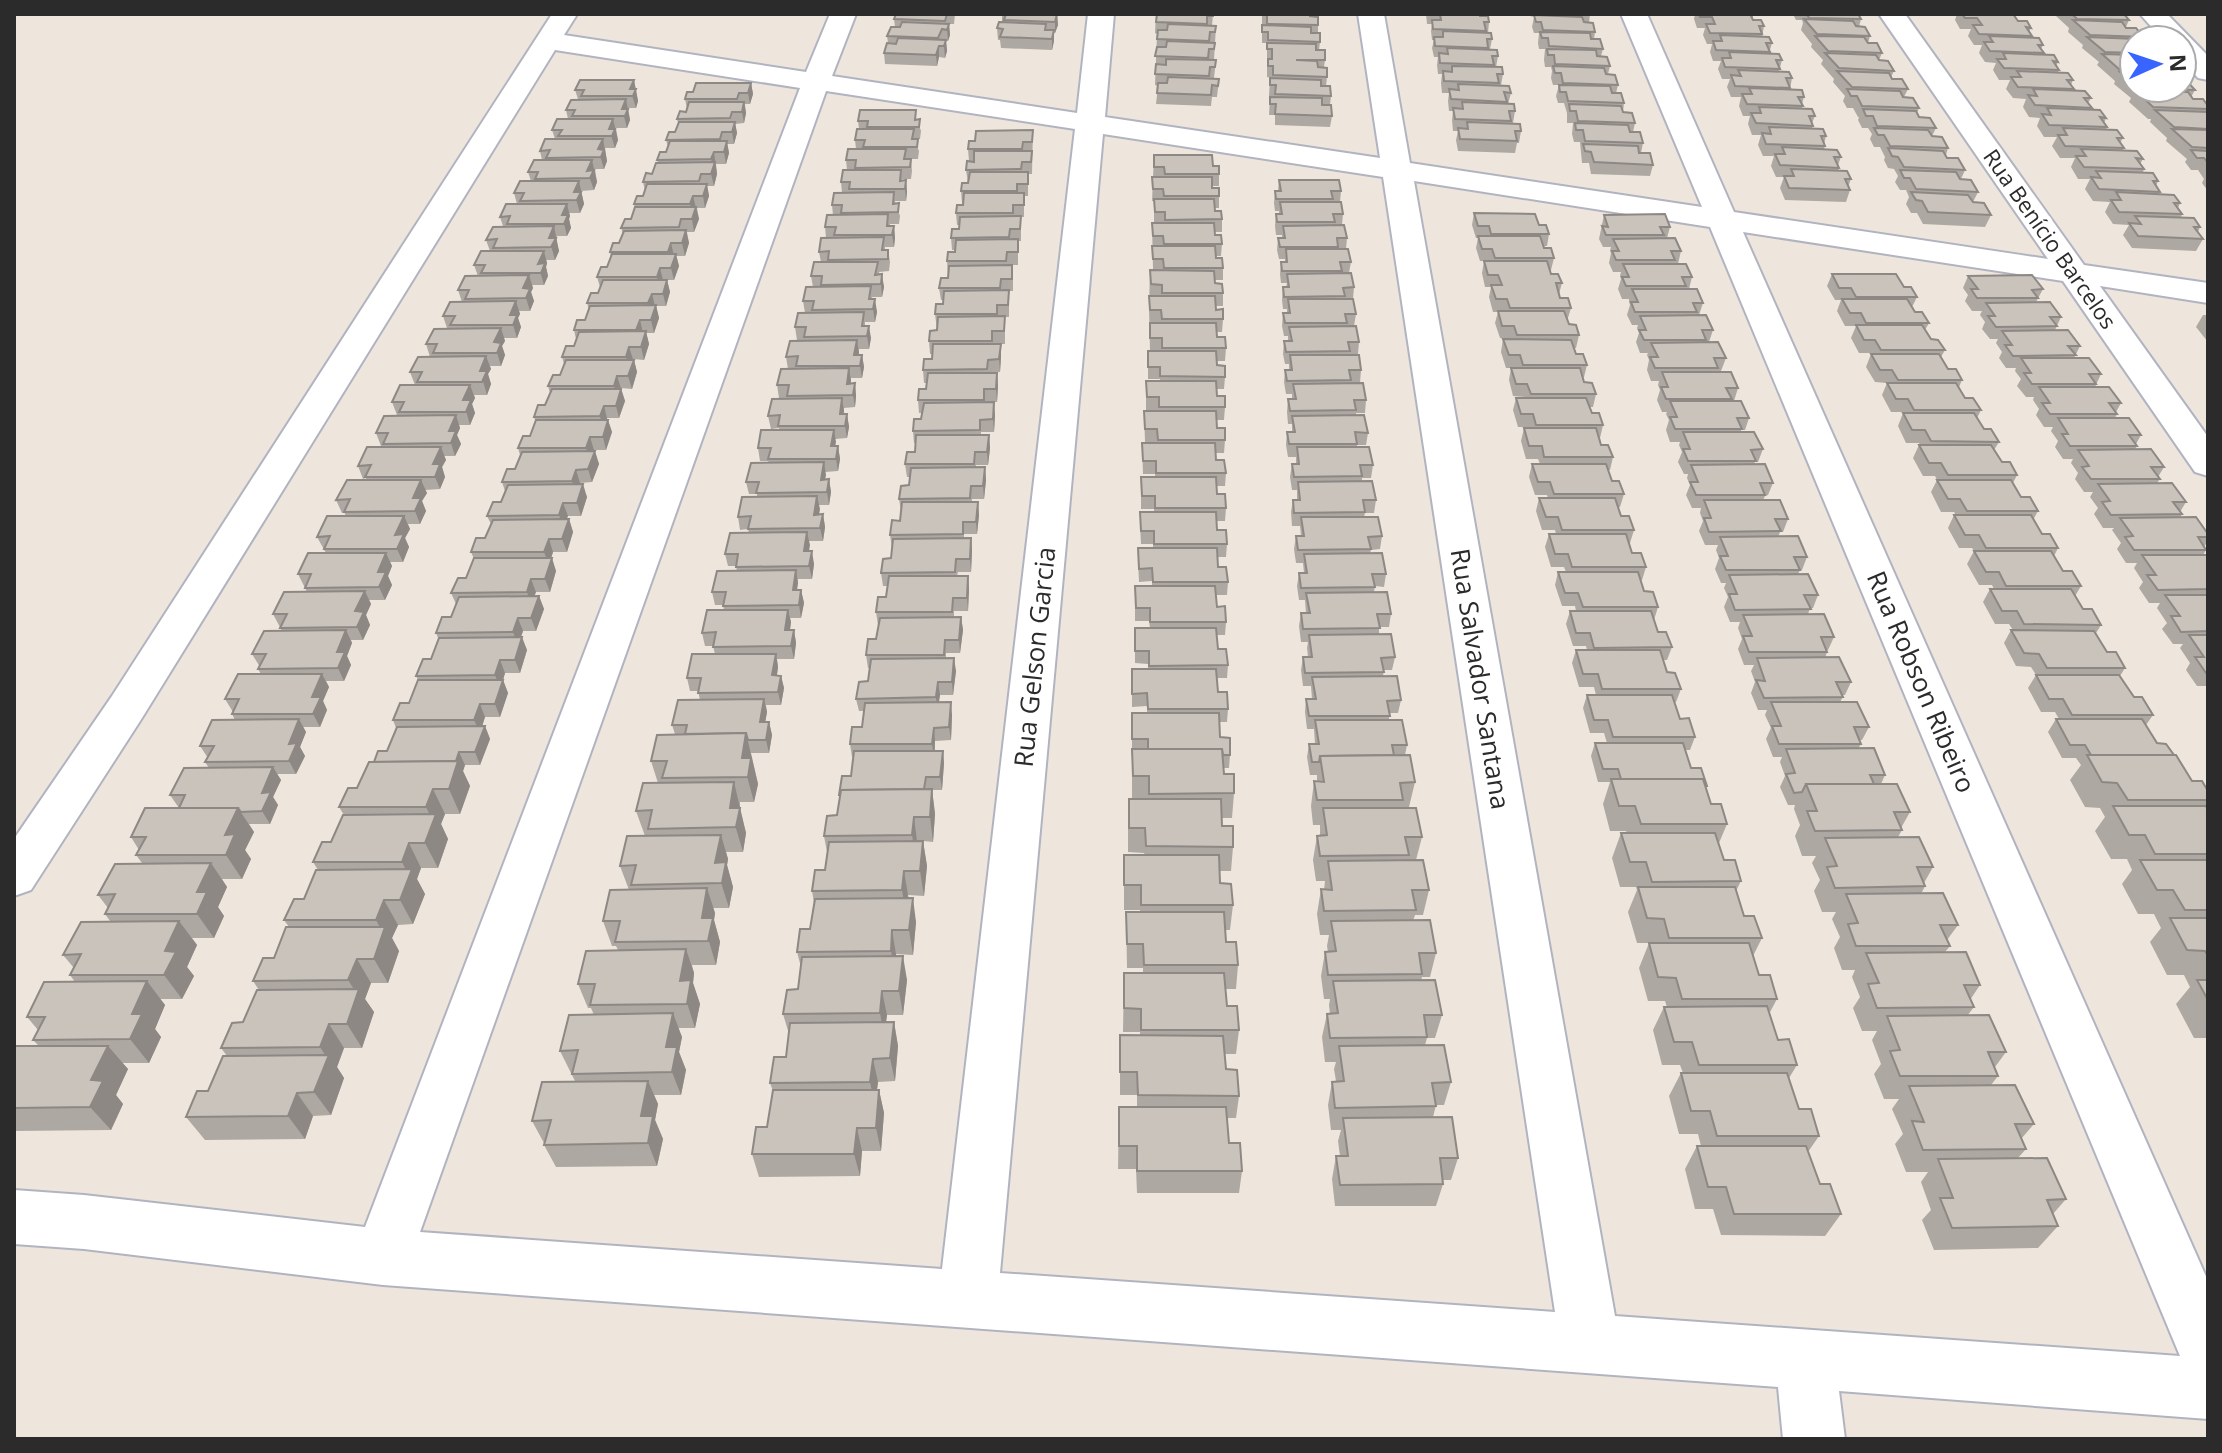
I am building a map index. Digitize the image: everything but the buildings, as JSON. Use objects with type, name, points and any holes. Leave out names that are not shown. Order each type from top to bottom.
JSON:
[{"type":"street","points":[[383,1257],[508,905],[843,14]]},
{"type":"street","name":"Rua Gelson Garcia","points":[[968,1299],[1101,14]]},
{"type":"street","name":"Rua Salvador Santana","points":[[1371,14],[1590,1344]]},
{"type":"street","name":"Rua Robson Ribeiro","points":[[1634,14],[2208,1350]]},
{"type":"street","name":"Rua Benício Barcelos","points":[[1892,14],[2208,464]]},
{"type":"street","points":[[14,877],[127,707],[556,27],[816,82],[2208,293]]},
{"type":"street","points":[[14,1217],[84,1222],[383,1257],[2208,1388]]},
{"type":"street","points":[[1805,1359],[1814,1439]]}]
